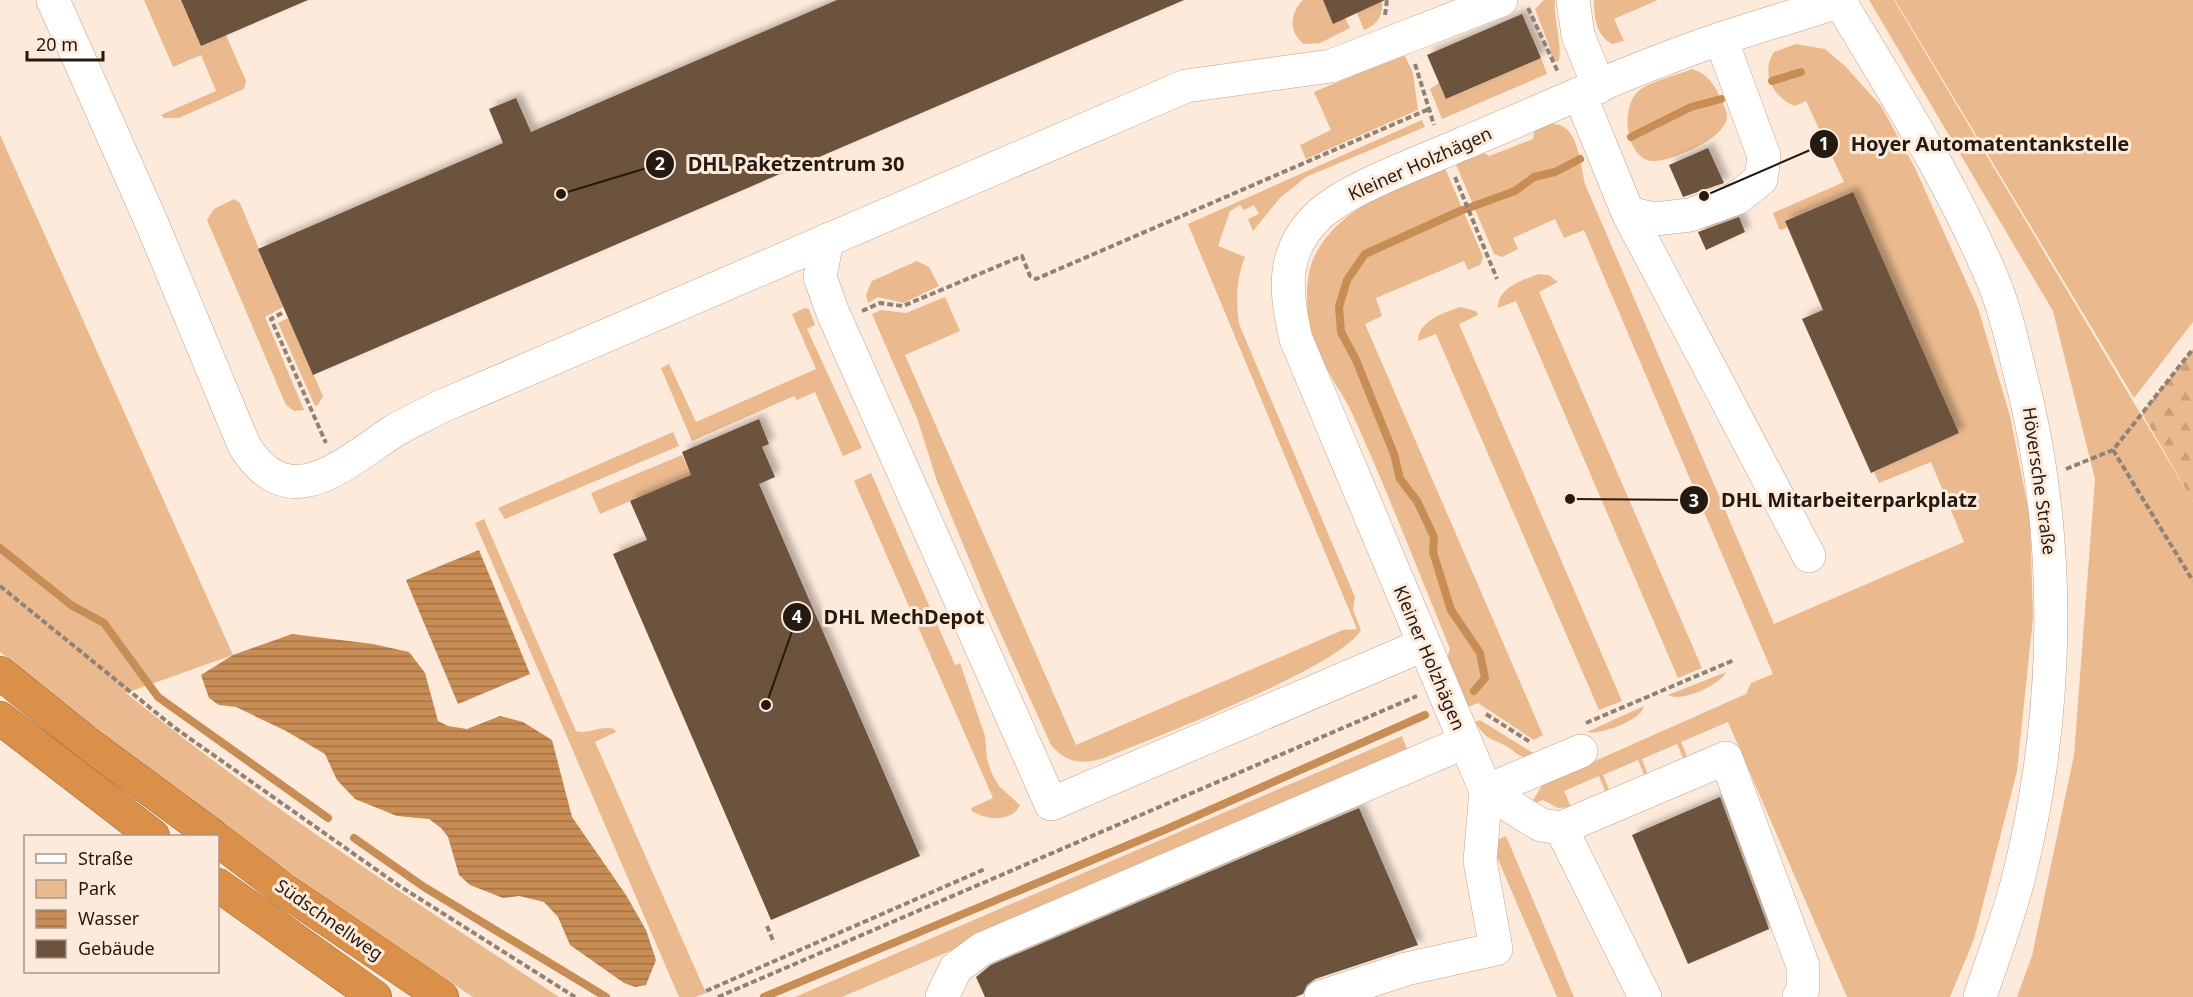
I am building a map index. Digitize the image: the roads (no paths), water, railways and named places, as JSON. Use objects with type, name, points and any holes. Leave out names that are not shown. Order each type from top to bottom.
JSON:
[{"type":"highway","points":[[0,672],[91,746],[210,835]]},
{"type":"highway","points":[[0,718],[150,835]]},
{"type":"highway","name":"Südschnellweg","points":[[219,841],[284,890],[442,997]]},
{"type":"highway","name":"Südschnellweg","points":[[219,886],[375,997]]},
{"type":"street","points":[[53,0],[153,226],[244,445],[256,465],[271,476],[292,482],[312,480],[356,459],[392,432],[440,408],[1186,86],[1331,66],[1428,13],[1495,4],[1502,0]]},
{"type":"street","points":[[1574,0],[1578,35],[1590,91],[1628,213],[1809,556]]},
{"type":"street","name":"Kleiner Holzhägen","points":[[1486,791],[1296,339],[1286,299],[1288,268],[1298,242],[1320,214],[1350,194],[1590,91],[1721,39],[1839,1]]},
{"type":"street","name":"Höversche Straße","points":[[1839,1],[1966,220],[1995,285],[2028,401],[2041,475],[2050,562],[2052,652],[2041,764],[2019,877],[1980,997]]},
{"type":"street","points":[[1628,213],[1655,219],[1690,214],[1737,198],[1761,179],[1764,156],[1721,39]]},
{"type":"street","points":[[827,240],[820,277],[836,321],[1051,804],[1423,645]]},
{"type":"street","points":[[942,997],[956,968],[982,949],[1460,731]]},
{"type":"street","points":[[1486,791],[1582,738]]},
{"type":"street","points":[[1486,791],[1540,825],[1561,828],[1726,758],[1803,966],[1803,989],[1799,997]]},
{"type":"street","points":[[1321,997],[1406,969],[1496,950],[1480,861],[1486,791]]},
{"type":"street","points":[[1561,828],[1645,997]]},
{"type":"water","points":[[479,550],[530,674],[458,704],[406,580]]},
{"type":"water","points":[[292,634],[373,644],[409,652],[425,673],[438,721],[448,726],[467,729],[500,716],[523,722],[552,740],[572,817],[626,895],[646,930],[656,960],[646,985],[635,987],[624,983],[570,945],[558,917],[544,902],[519,896],[503,898],[470,885],[459,875],[448,837],[429,819],[397,816],[355,799],[337,780],[325,754],[286,731],[236,707],[219,705],[209,698],[201,675],[233,655]]},
{"type":"waterway","points":[[1772,81],[1801,72]]},
{"type":"waterway","points":[[1631,137],[1691,107],[1721,99]]},
{"type":"waterway","points":[[1474,691],[1485,678],[1480,653],[1451,610],[1433,552],[1434,537],[1417,501],[1400,479],[1394,454],[1356,360],[1341,332],[1339,307],[1347,280],[1365,254],[1460,211],[1515,191],[1534,177],[1555,172],[1580,159]]},
{"type":"waterway","points":[[0,548],[71,605],[104,623],[158,697],[328,818]]},
{"type":"waterway","points":[[764,997],[1169,828],[1425,715]]},
{"type":"waterway","points":[[354,838],[424,887],[606,997]]},
{"type":"place","name":"DHL Paketzentrum 30","points":[[561,194]]},
{"type":"place","name":"Hoyer Automatentankstelle","points":[[1704,196]]},
{"type":"place","name":"DHL Mitarbeiterparkplatz","points":[[1570,499]]},
{"type":"place","name":"DHL MechDepot","points":[[766,705]]}]
